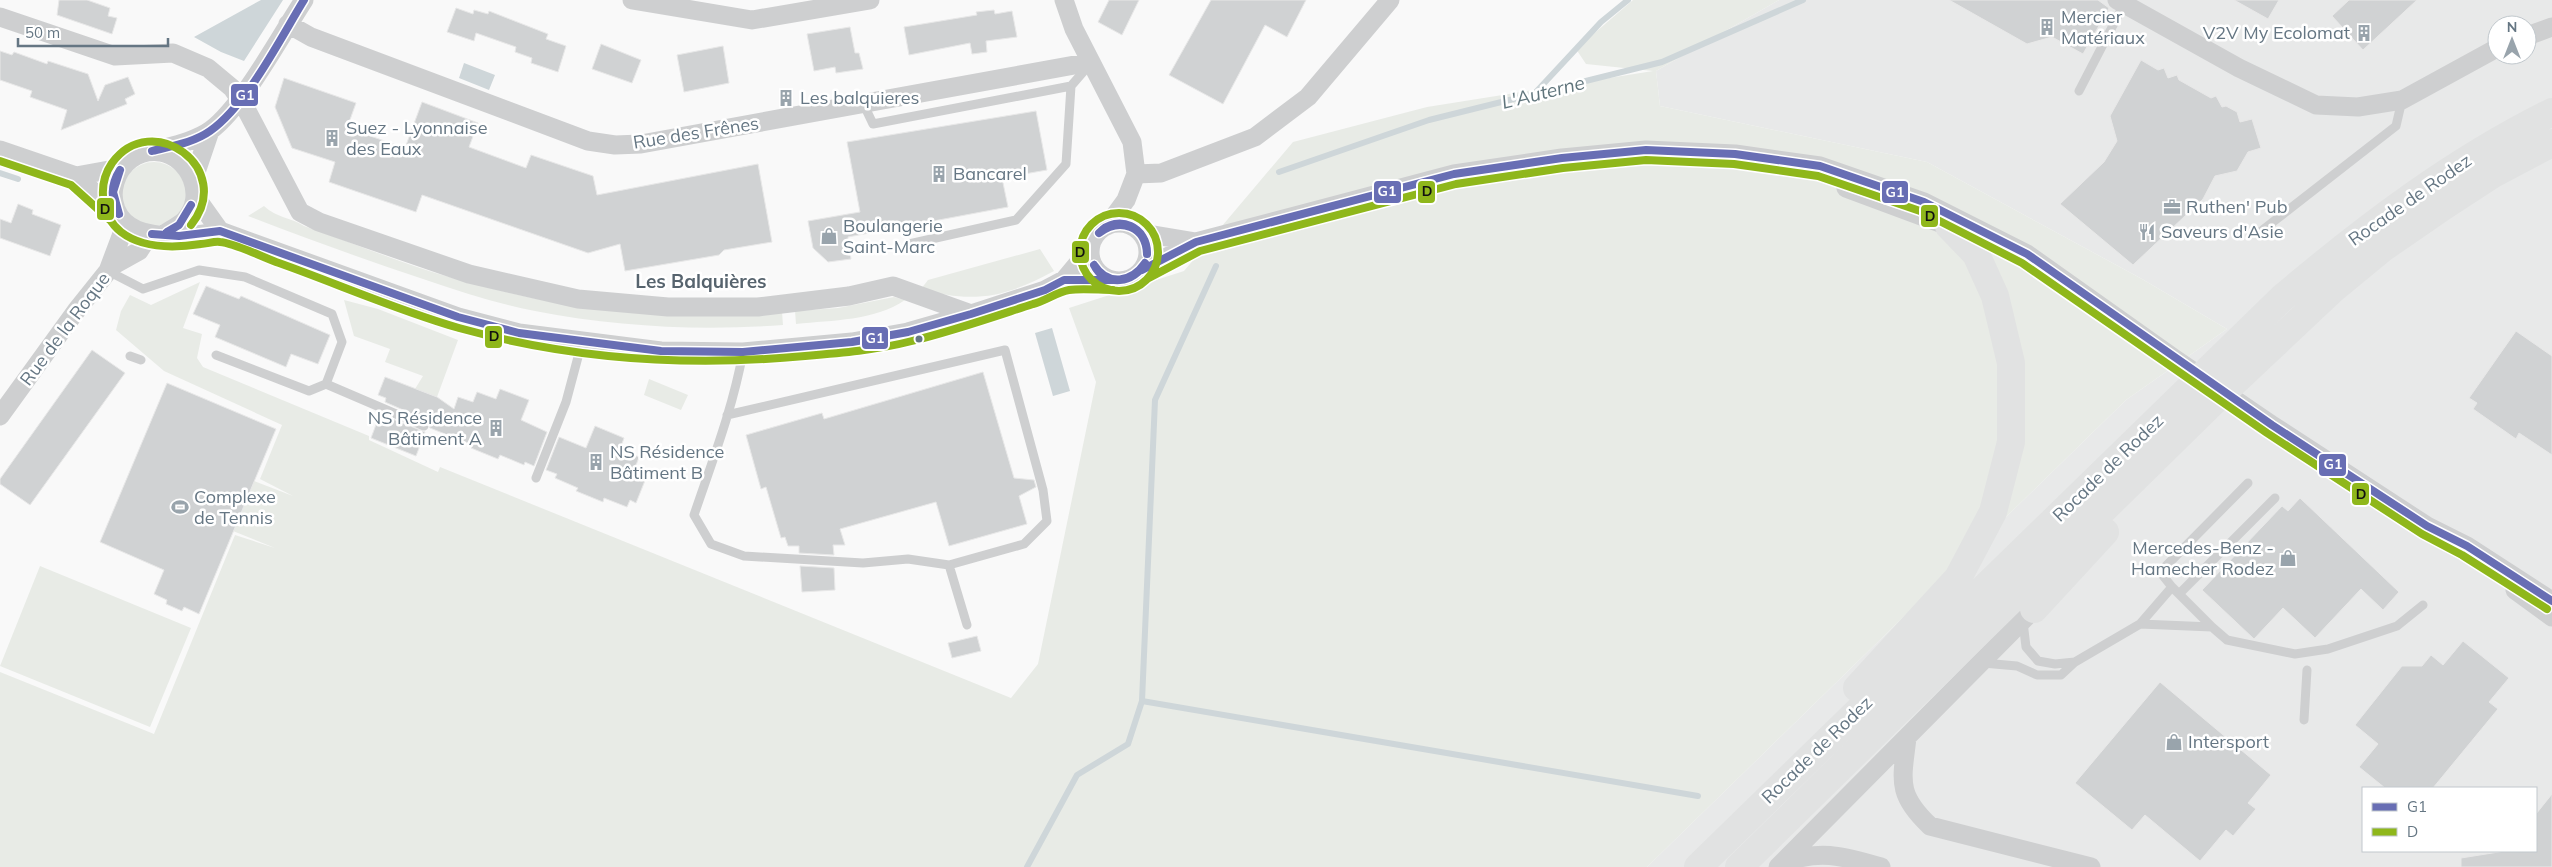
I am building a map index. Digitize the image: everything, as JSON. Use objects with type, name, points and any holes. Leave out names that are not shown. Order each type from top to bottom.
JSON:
[{"type":"highway","name":"Rocade de Rodez","points":[[1698,867],[2282,298],[2340,250],[2398,206],[2466,160],[2552,112]]},
{"type":"highway","name":"Rocade de Rodez","points":[[1739,867],[2213,402],[2332,290],[2383,248],[2492,174],[2552,142]]},
{"type":"highway","points":[[1812,755],[1832,715],[1958,578],[1993,512],[2012,442],[2011,363],[1994,296],[1976,254],[1949,226]]},
{"type":"highway","points":[[2029,616],[2113,522],[2213,402]]},
{"type":"street","points":[[76,176],[120,168],[140,154],[178,145],[210,131],[239,100],[304,0]]},
{"type":"street","points":[[632,0],[752,20],[870,0]]},
{"type":"street","points":[[0,150],[76,176],[122,219],[137,230],[156,234],[204,235],[220,231],[458,317],[519,333],[661,351],[743,352],[852,342],[908,332],[1045,290],[1064,280],[1090,249],[1096,235],[1107,226],[1126,200],[1136,174],[1132,142],[1074,29],[1064,0]]},
{"type":"street","points":[[1136,174],[1161,173],[1255,137],[1308,97],[1390,0]]},
{"type":"street","points":[[2120,2],[2239,68],[2316,105],[2358,107],[2402,100],[2487,53]]},
{"type":"street","points":[[0,17],[116,56],[173,53],[208,68],[232,88],[255,124],[300,212],[319,222],[468,274],[578,299],[668,307],[788,305],[849,296],[893,286],[971,314]]},
{"type":"street","name":"Rue des Frênes","points":[[288,24],[311,38],[588,141],[615,145],[641,144],[1091,62]]},
{"type":"street","points":[[2537,32],[2552,27]]},
{"type":"street","points":[[156,234],[186,219],[192,207],[194,188],[210,131]]},
{"type":"street","points":[[1064,280],[1129,279],[1142,270],[1196,242],[1454,174],[1562,158],[1646,150],[1734,154],[1820,166],[1924,202],[2028,254],[2174,359]]},
{"type":"street","points":[[152,151],[166,153],[178,159],[187,169],[194,188],[220,231]]},
{"type":"street","points":[[1734,154],[1832,183],[1949,226],[2024,264],[2174,359],[2427,526],[2467,546],[2552,601]]},
{"type":"street","points":[[120,168],[113,190],[122,219]]},
{"type":"street","points":[[1126,200],[1148,252],[1142,270]]},
{"type":"street","name":"Rue de la Roque","points":[[110,269],[122,219]]},
{"type":"street","points":[[1107,226],[1122,223],[1139,230],[1196,242]]},
{"type":"street","name":"Rue de la Roque","points":[[0,416],[76,311],[110,269],[139,251],[156,234]]},
{"type":"street","points":[[1090,249],[1094,265],[1105,277],[1113,280]]},
{"type":"street","points":[[2427,526],[2460,554],[2552,617]]},
{"type":"street","points":[[1779,866],[2029,616]]},
{"type":"street","points":[[1907,738],[1902,779],[1911,808],[1930,826],[2091,867]]},
{"type":"street","points":[[1779,866],[1807,855],[1839,856],[1881,867]]},
{"type":"lane","points":[[2079,91],[2120,2]]},
{"type":"lane","points":[[909,244],[1016,220],[1066,164],[1071,86],[1091,62]]},
{"type":"lane","points":[[863,103],[873,124],[1071,86]]},
{"type":"lane","points":[[2260,232],[2396,126],[2402,100]]},
{"type":"lane","points":[[110,269],[143,289],[199,270],[245,277],[332,314],[342,342],[326,384]]},
{"type":"lane","points":[[536,478],[566,402],[582,342]]},
{"type":"lane","points":[[727,415],[1005,350],[1043,490],[1046,521],[1024,544],[949,565],[908,559],[863,563],[744,556],[711,544],[694,515],[727,415],[737,385],[743,352]]},
{"type":"lane","points":[[216,355],[309,391],[326,384],[424,426]]},
{"type":"lane","points":[[130,356],[141,360]]},
{"type":"lane","points":[[2248,484],[2160,572],[2172,587],[2227,640],[2295,654],[2328,649],[2397,626],[2423,605]]},
{"type":"lane","points":[[2179,594],[2275,498]]},
{"type":"lane","points":[[949,565],[966,625]]},
{"type":"lane","points":[[1983,663],[2016,666],[2036,675],[2061,675],[2075,662],[2140,624],[2172,587]]},
{"type":"lane","points":[[2029,616],[2026,647],[2038,661],[2055,664],[2075,662]]},
{"type":"lane","points":[[2140,624],[2212,627]]},
{"type":"lane","points":[[2304,720],[2307,670]]},
{"type":"shaded area","points":[[261,0],[283,0],[244,61],[221,52],[194,37]]},
{"type":"shaded area","points":[[1633,0],[1779,0],[1656,71],[1660,106],[1927,162],[2142,279],[2227,329],[2126,400],[1647,867],[0,867],[0,672],[154,734],[235,535],[275,548],[233,531],[254,481],[293,496],[260,479],[282,425],[164,371],[116,330],[121,311],[130,295],[151,305],[200,282],[183,328],[202,334],[197,358],[203,367],[369,436],[369,440],[438,472],[440,467],[1011,698],[1038,664],[1096,382],[1069,308],[1184,271],[1293,142],[1427,107],[1653,71],[1586,64],[1576,49]]},
{"type":"shaded area","points":[[1779,0],[2552,0],[2552,867],[1647,867],[2126,400],[2227,329],[2142,279],[1927,162],[1660,106],[1656,71]]},
{"type":"shaded area","points":[[464,63],[495,75],[489,90],[459,78]]},
{"type":"shaded area","points":[[154,162],[172,168],[180,176],[186,194],[180,212],[172,220],[154,226],[136,220],[128,212],[122,194],[128,176],[136,168]]},
{"type":"shaded area","points":[[264,206],[274,213],[304,226],[397,260],[434,272],[536,299],[616,311],[656,314],[697,316],[782,312],[783,325],[721,328],[628,324],[597,321],[521,308],[480,297],[404,272],[248,216]]},
{"type":"shaded area","points":[[1040,249],[1054,271],[1021,287],[1005,292],[974,297],[940,294],[921,289],[928,280]]},
{"type":"shaded area","points":[[894,297],[905,300],[893,307],[867,316],[796,324],[795,311],[838,308]]},
{"type":"shaded area","points":[[344,300],[378,309],[458,340],[437,397],[415,389],[423,376],[385,362],[390,349],[354,336]]},
{"type":"shaded area","points":[[1052,328],[1070,391],[1053,396],[1035,333]]},
{"type":"shaded area","points":[[649,379],[688,395],[681,410],[644,395]]},
{"type":"shaded area","points":[[40,566],[191,628],[150,727],[0,666]]},
{"type":"building","points":[[59,0],[87,0],[110,8],[108,16],[117,18],[112,34],[57,15]]},
{"type":"building","points":[[1109,0],[1139,0],[1122,35],[1098,22]]},
{"type":"building","points":[[1211,0],[1306,0],[1287,37],[1265,25],[1223,104],[1169,75]]},
{"type":"building","name":"Mercier Matériaux","points":[[1949,0],[2098,0],[2109,8],[2083,54],[2052,37],[2027,44]]},
{"type":"building","points":[[2234,0],[2279,0],[2268,19]]},
{"type":"building","name":"V2V My Ecolomat","points":[[2349,0],[2417,0],[2363,50],[2332,16]]},
{"type":"building","points":[[456,8],[473,14],[474,10],[488,14],[489,11],[548,34],[546,39],[566,46],[558,72],[531,63],[532,58],[515,52],[516,47],[476,33],[474,41],[447,32]]},
{"type":"building","points":[[994,10],[995,14],[1012,11],[1017,37],[986,41],[987,52],[972,54],[970,43],[909,55],[904,27],[977,15],[976,12]]},
{"type":"building","points":[[850,27],[855,53],[859,53],[863,69],[836,73],[835,67],[814,71],[807,34]]},
{"type":"building","points":[[601,44],[641,60],[632,83],[592,69]]},
{"type":"building","points":[[723,46],[729,83],[684,92],[677,55]]},
{"type":"building","points":[[0,51],[12,55],[14,52],[47,64],[48,61],[88,74],[98,101],[105,85],[128,77],[135,94],[125,99],[127,104],[61,130],[67,110],[30,97],[32,91],[0,80]]},
{"type":"building","points":[[2141,60],[2158,70],[2164,68],[2168,78],[2177,75],[2179,80],[2211,98],[2216,96],[2222,107],[2226,106],[2237,112],[2240,122],[2252,119],[2261,148],[2248,152],[2237,171],[2215,176],[2203,199],[2133,265],[2060,204],[2104,162],[2117,141],[2110,116]]},
{"type":"building","points":[[284,78],[356,103],[347,128],[405,148],[422,102],[478,123],[469,147],[526,168],[531,155],[593,176],[597,195],[758,164],[772,242],[724,250],[719,255],[625,271],[620,244],[588,253],[422,195],[416,212],[329,182],[335,162],[292,148],[275,107]]},
{"type":"building","name":"Bancarel","points":[[1036,111],[1047,170],[1002,178],[1008,207],[848,237],[851,259],[828,262],[813,248],[808,221],[860,212],[847,142]]},
{"type":"building","points":[[18,204],[33,210],[32,214],[61,225],[50,256],[0,238],[0,219],[11,223]]},
{"type":"building","points":[[206,286],[239,299],[241,296],[330,335],[318,364],[291,354],[286,367],[215,337],[220,325],[193,314]]},
{"type":"building","points":[[2516,331],[2552,356],[2552,455],[2519,433],[2516,439],[2473,409],[2477,403],[2469,398]]},
{"type":"building","points":[[92,350],[125,373],[30,505],[0,484],[0,479]]},
{"type":"building","points":[[983,372],[1014,478],[1034,480],[1036,487],[1019,496],[1027,524],[949,546],[936,502],[840,529],[845,545],[833,545],[834,555],[799,553],[799,546],[788,546],[785,537],[781,538],[766,487],[761,489],[746,435],[822,413],[824,419]]},
{"type":"building","name":"NS Résidence Bâtiment A","points":[[385,377],[437,397],[454,409],[458,397],[473,402],[477,392],[496,399],[500,389],[529,400],[521,420],[547,432],[534,466],[525,462],[524,465],[500,455],[498,459],[471,448],[473,445],[430,428],[426,420],[385,402],[386,398],[378,395]]},
{"type":"building","name":"Complexe de Tennis","points":[[167,383],[276,429],[199,614],[184,607],[182,611],[166,604],[167,600],[154,594],[164,570],[100,542]]},
{"type":"building","points":[[380,414],[425,432],[416,456],[371,438]]},
{"type":"building","name":"NS Résidence Bâtiment B","points":[[595,426],[624,438],[620,449],[639,457],[635,468],[648,473],[636,503],[630,500],[627,507],[604,498],[603,502],[576,491],[578,488],[555,478],[557,474],[546,470],[559,437],[586,448]]},
{"type":"building","points":[[2300,498],[2399,592],[2383,610],[2361,589],[2315,638],[2283,608],[2254,639],[2202,590],[2282,506],[2288,511]]},
{"type":"building","points":[[800,566],[834,568],[835,590],[802,592]]},
{"type":"building","points":[[977,636],[981,651],[952,658],[948,643]]},
{"type":"building","points":[[2463,641],[2509,678],[2489,702],[2498,709],[2434,787],[2384,787],[2359,767],[2378,744],[2355,725],[2402,666],[2422,666],[2431,655],[2443,665]]},
{"type":"building","points":[[2160,682],[2271,775],[2248,803],[2256,809],[2233,836],[2226,830],[2200,861],[2145,815],[2132,830],[2075,783]]},
{"type":"building","points":[[2552,794],[2552,867],[2461,867],[2461,858],[2499,852],[2537,852],[2537,813]]},
{"type":"waterway","points":[[1535,93],[1601,22],[1628,0]]},
{"type":"waterway","name":"L'Auterne","points":[[1279,172],[1429,120],[1662,62],[1803,0]]},
{"type":"waterway","points":[[0,173],[18,179]]},
{"type":"waterway","name":"L'Auterne","points":[[1027,867],[1077,775],[1128,744],[1142,701],[1155,400],[1216,266]]},
{"type":"waterway","points":[[1142,701],[1698,796]]},
{"type":"transit line","name":"G1","points":[[152,151],[182,144],[203,135],[224,120],[250,88],[304,0]]},
{"type":"transit line","name":"D","points":[[191,225],[202,204],[203,184],[196,166],[183,152],[166,144],[148,142],[129,148],[112,163],[104,181],[103,200],[105,209],[109,218],[121,232],[139,242],[160,246],[226,243],[391,306],[459,328],[501,339],[544,347],[630,358],[718,361],[832,354],[872,349],[912,341],[958,328],[1038,303],[1069,290],[1113,290]]},
{"type":"transit line","name":"G1","points":[[1142,270],[1196,242],[1454,174],[1562,158],[1646,150],[1735,154],[1820,166],[1924,202],[2027,254],[2272,425],[2427,526],[2467,546],[2552,601]]},
{"type":"transit line","name":"D","points":[[1147,279],[1200,251],[1456,184],[1563,168],[1646,160],[1734,164],[1818,176],[1920,211],[2022,263],[2267,433],[2422,534],[2462,555],[2547,609]]},
{"type":"transit line","name":"D","points":[[0,161],[71,185],[111,221]]},
{"type":"transit line","name":"G1","points":[[119,214],[114,203],[113,186],[120,170]]},
{"type":"transit line","name":"G1","points":[[119,214],[113,192],[120,170]]},
{"type":"transit line","name":"G1","points":[[167,232],[179,225],[191,205]]},
{"type":"transit line","name":"D","points":[[1119,213],[1134,216],[1146,225],[1155,237],[1158,252],[1155,267],[1146,279],[1134,288],[1119,291],[1104,288],[1092,279],[1083,267],[1080,252],[1083,237],[1092,225],[1104,216],[1119,213]]},
{"type":"transit line","name":"G1","points":[[1099,233],[1115,224],[1130,226],[1143,237],[1147,254]]},
{"type":"transit line","name":"G1","points":[[1099,233],[1115,226],[1123,225],[1130,227],[1142,237],[1146,244],[1147,254]]},
{"type":"transit line","name":"G1","points":[[152,234],[179,236],[220,231],[458,317],[519,333],[661,351],[743,352],[852,342],[908,332],[971,314],[1045,290],[1064,280],[1113,280]]},
{"type":"transit line","name":"G1","points":[[1094,265],[1106,277],[1120,279],[1134,274],[1145,263]]},
{"type":"transit line","name":"G1","points":[[1094,265],[1105,277],[1112,280],[1120,280],[1134,275],[1145,263]]},
{"type":"place","name":"Mercier Matériaux","points":[[2047,27]]},
{"type":"place","name":"V2V My Ecolomat","points":[[2364,33]]},
{"type":"place","name":"Les balquieres","points":[[786,98]]},
{"type":"place","name":"Suez - Lyonnaise des Eaux","points":[[332,138]]},
{"type":"place","name":"Bancarel","points":[[939,174]]},
{"type":"place","name":"Ruthen' Pub","points":[[2172,207]]},
{"type":"place","name":"Saveurs d'Asie","points":[[2147,232]]},
{"type":"place","name":"Boulangerie Saint-Marc","points":[[829,236]]},
{"type":"place","name":"NS Résidence Bâtiment A","points":[[496,428]]},
{"type":"place","name":"NS Résidence Bâtiment B","points":[[596,462]]},
{"type":"place","name":"Complexe de Tennis","points":[[180,507]]},
{"type":"place","name":"Mercedes-Benz - Hamecher Rodez","points":[[2288,558]]},
{"type":"place","name":"Intersport","points":[[2174,742]]},
{"type":"district","name":"Les Balquières","points":[[701,281]]}]
